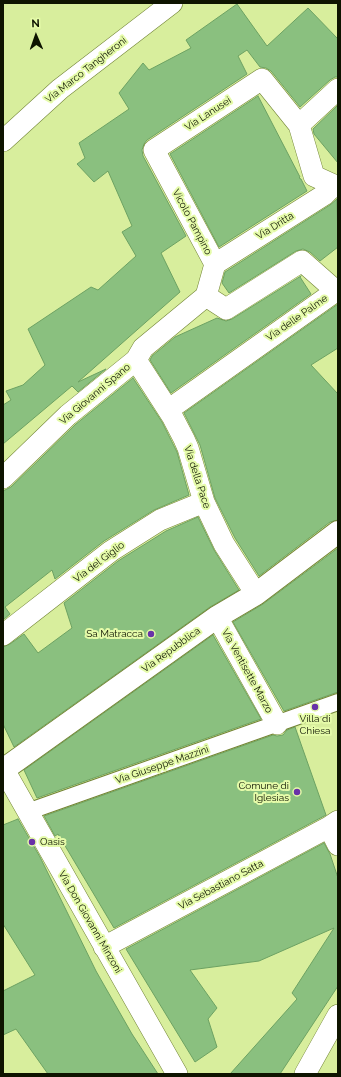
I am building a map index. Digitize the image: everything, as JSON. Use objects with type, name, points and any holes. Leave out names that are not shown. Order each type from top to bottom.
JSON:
[{"type":"main road","name":"Via Repubblica","points":[[3,769],[217,617],[256,594],[338,532]]},
{"type":"street","name":"Via Marco Tangheroni","points":[[3,140],[60,89],[172,3]]},
{"type":"street","name":"Via Lanusei","points":[[154,150],[262,79],[299,125]]},
{"type":"street","points":[[336,186],[314,176],[299,125],[338,89]]},
{"type":"street","name":"Vicolo Pampino","points":[[154,150],[215,264],[206,296]]},
{"type":"street","name":"Via Dritta","points":[[215,264],[336,186]]},
{"type":"street","name":"Via delle Palme","points":[[168,410],[336,291],[302,261],[226,309],[206,296]]},
{"type":"street","name":"Via Giovanni Spano","points":[[3,478],[68,415],[136,360],[143,348],[206,296]]},
{"type":"street","name":"Via della Pace","points":[[136,360],[172,416],[188,448],[204,502],[224,544],[256,594]]},
{"type":"street","name":"Via del Giglio","points":[[3,635],[112,552],[160,520],[204,502]]},
{"type":"street","name":"Via Ventisette Marzo","points":[[217,617],[287,721]]},
{"type":"street","name":"Via Giuseppe Mazzini","points":[[28,812],[338,702]]},
{"type":"street","name":"Via Don Giovanni Minzoni","points":[[3,769],[177,1074]]},
{"type":"street","name":"Via Sebastiano Satta","points":[[104,947],[336,829]]},
{"type":"street","points":[[305,1074],[337,1020]]},
{"type":"building","points":[[237,4],[267,46],[308,8],[338,39],[338,77],[330,80],[300,107],[271,71],[260,67],[247,50],[238,56],[247,74],[147,140],[142,150],[143,156],[186,236],[161,253],[180,292],[78,382],[106,369],[78,392],[72,386],[3,444],[3,405],[11,400],[6,391],[23,385],[45,365],[28,329],[91,287],[98,290],[136,256],[122,232],[132,226],[108,171],[94,182],[77,164],[85,158],[79,143],[129,109],[119,93],[143,63],[149,70],[191,48],[186,40]]},
{"type":"building","points":[[258,96],[307,191],[219,247],[170,154]]},
{"type":"building","points":[[338,105],[338,163],[314,134],[313,129]]},
{"type":"building","points":[[337,199],[338,247],[320,261],[310,252],[303,249],[296,251],[229,293],[222,283],[225,272],[330,205]]},
{"type":"building","points":[[301,276],[300,277],[311,294],[171,393],[150,360],[152,356],[175,337],[217,318],[226,321],[232,319]]},
{"type":"building","points":[[338,304],[338,348],[311,365],[338,394],[338,520],[330,522],[259,576],[235,538],[215,498],[200,445],[184,413]]},
{"type":"building","points":[[133,378],[162,422],[177,452],[189,495],[154,510],[104,541],[55,579],[52,570],[5,607],[10,614],[3,620],[3,491],[11,487],[76,424]]},
{"type":"building","points":[[198,517],[214,550],[239,590],[210,607],[14,747],[3,724],[3,647],[24,634],[38,653],[72,628],[64,603],[118,561],[166,531]]},
{"type":"building","points":[[338,548],[338,692],[284,711],[233,622],[263,604]]},
{"type":"building","points":[[213,635],[261,719],[37,798],[24,770]]},
{"type":"building","points":[[295,727],[326,815],[114,928],[58,834],[55,836],[44,816],[273,735],[283,735],[287,730]]},
{"type":"building","points":[[18,819],[40,857],[96,971],[132,1034],[158,1074],[48,1074],[16,1029],[3,1035],[3,991],[35,975],[3,924],[3,825]]},
{"type":"building","points":[[324,843],[330,854],[338,878],[338,986],[280,1074],[230,1074],[297,999],[292,993],[334,928],[259,961],[190,970],[217,1008],[208,1019],[217,1047],[195,1062],[126,949]]},
{"type":"place","name":"Sa Matracca","points":[[151,634]]},
{"type":"place","name":"Villa di Chiesa","points":[[315,707]]},
{"type":"place","name":"Comune di Iglesias","points":[[297,792]]},
{"type":"place","name":"Oasis","points":[[32,842]]}]
